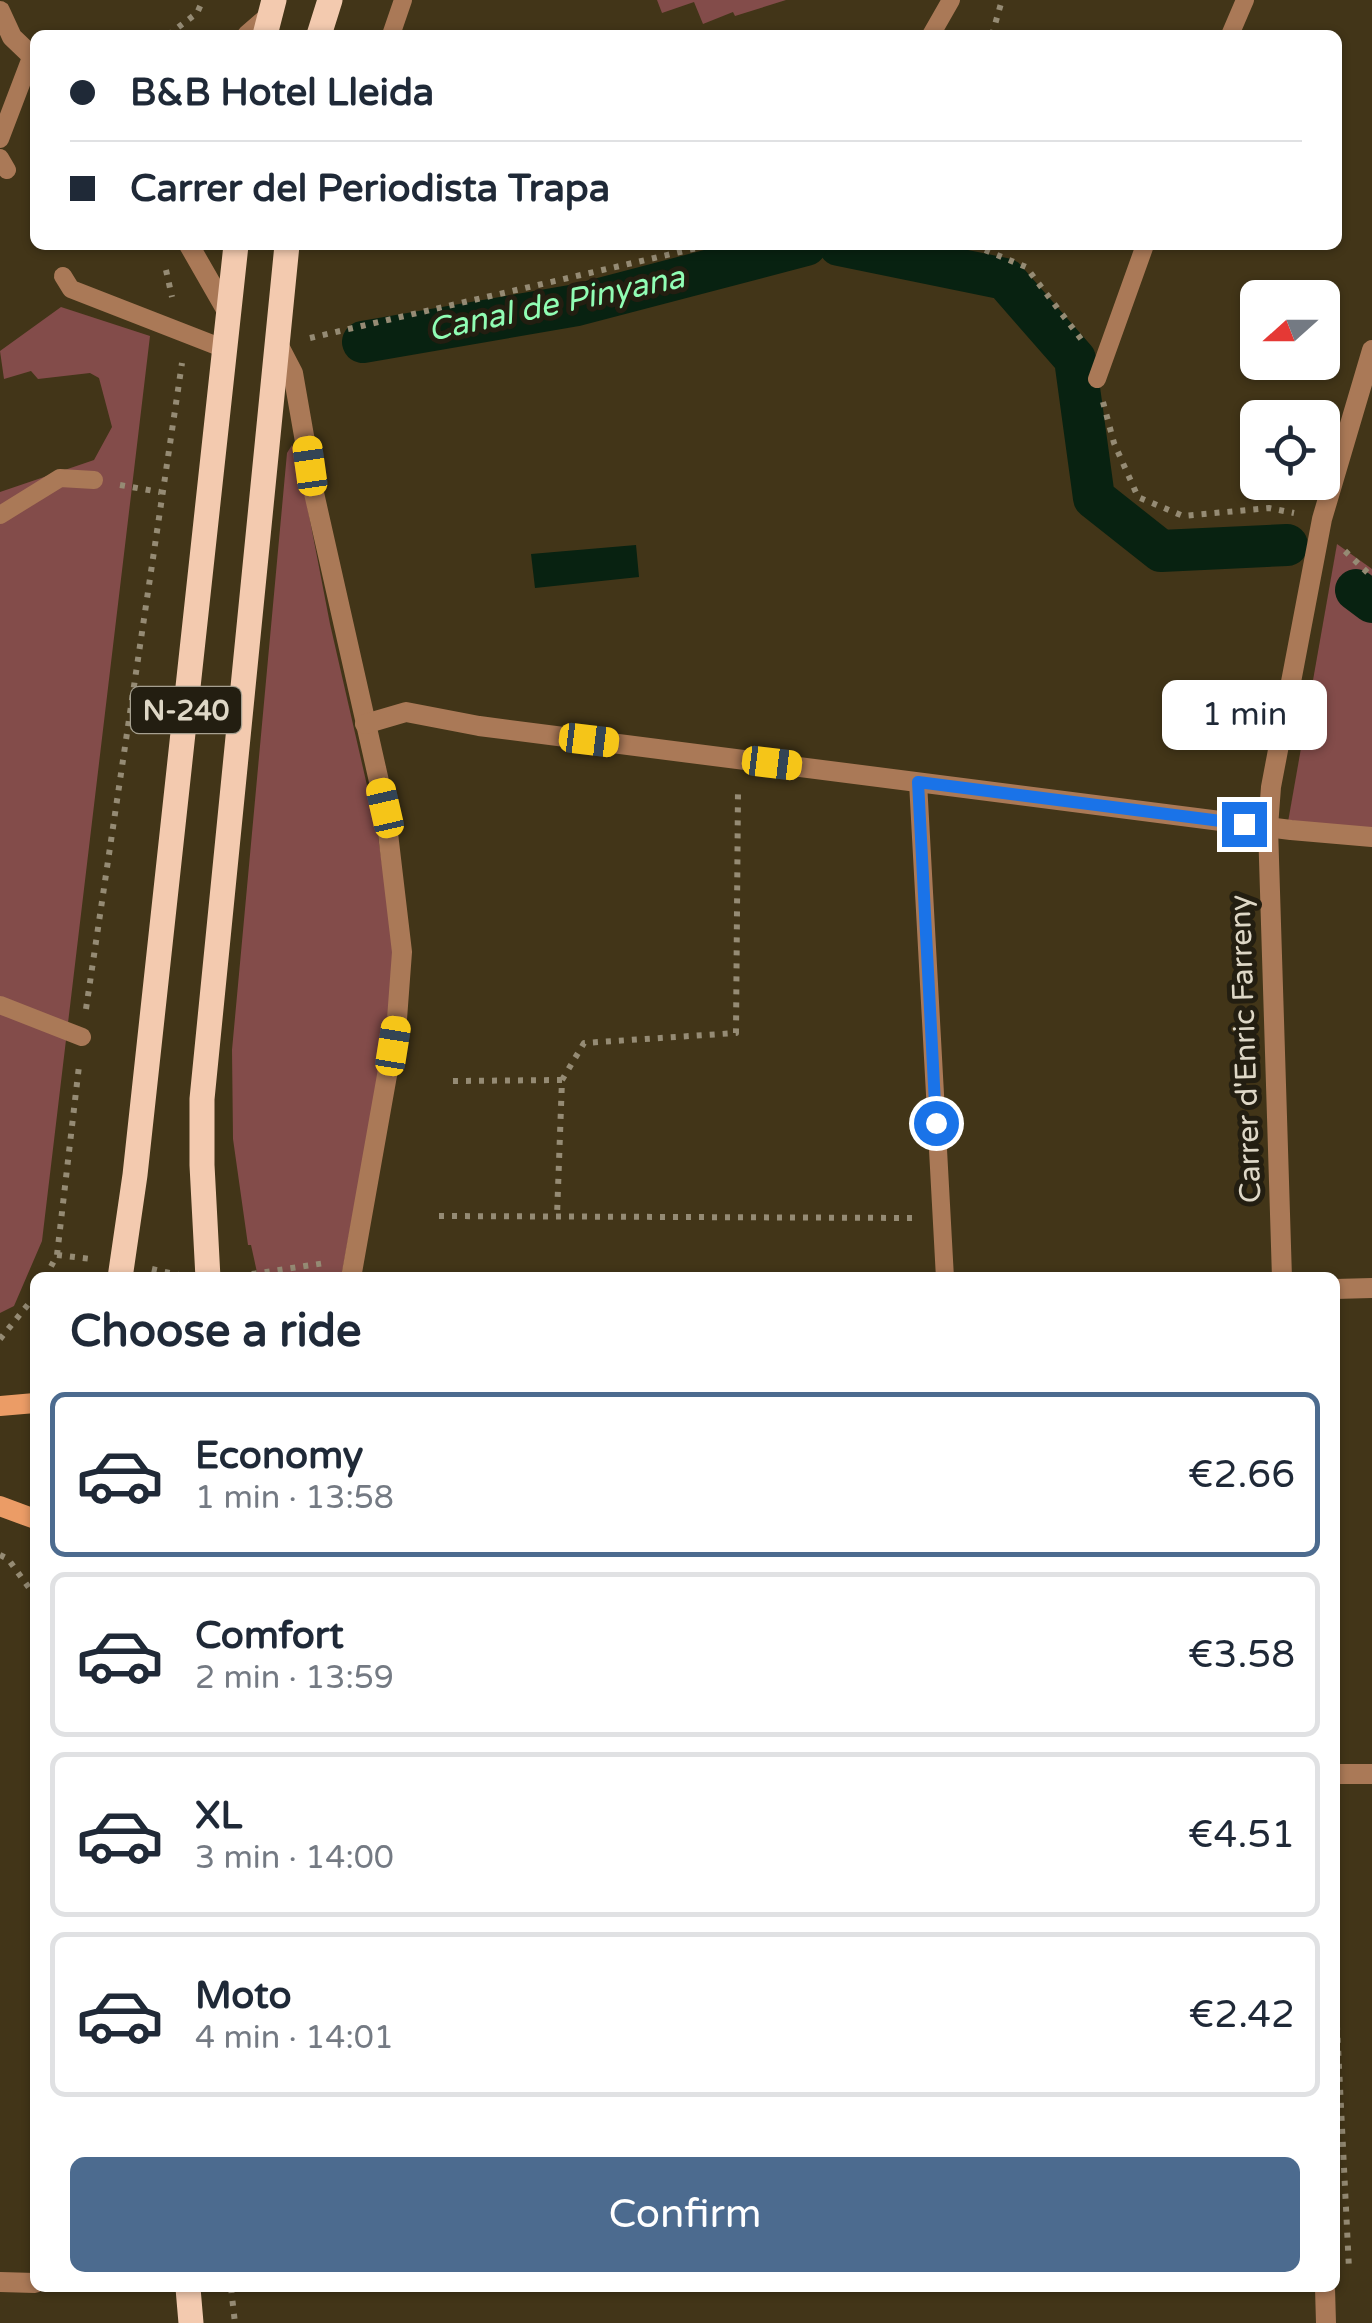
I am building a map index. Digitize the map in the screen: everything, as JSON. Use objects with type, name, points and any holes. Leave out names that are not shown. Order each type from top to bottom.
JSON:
[{"type":"main road","points":[[321,30],[330,0]]},
{"type":"main road","name":"N-240","points":[[121,1272],[137,1155],[235,250]]},
{"type":"main road","name":"N-240","points":[[208,1272],[202,1099],[287,250]]},
{"type":"main road","points":[[188,2292],[191,2323]]},
{"type":"street","points":[[0,11],[12,38],[30,54]]},
{"type":"street","points":[[191,250],[228,313]]},
{"type":"street","points":[[279,346],[293,373],[314,494],[385,808],[402,952],[397,1019],[353,1268]]},
{"type":"street","name":"Carrer d'Enric Farreny","points":[[1282,1272],[1268,827],[1271,787],[1322,519],[1372,350]]},
{"type":"street","points":[[365,724],[406,712],[479,726],[1372,837]]},
{"type":"street","points":[[1340,1289],[1372,1288]]},
{"type":"street","points":[[0,1406],[30,1403]]},
{"type":"street","points":[[0,1506],[30,1517]]},
{"type":"street","points":[[1340,1774],[1372,1774]]},
{"type":"street","points":[[0,2282],[30,2283]]},
{"type":"street","points":[[1325,2292],[1326,2323]]},
{"type":"lane","points":[[392,30],[403,0]]},
{"type":"lane","points":[[934,30],[952,0]]},
{"type":"lane","points":[[1232,30],[1244,0]]},
{"type":"lane","points":[[0,139],[30,64]]},
{"type":"lane","points":[[1096,379],[1143,250]]},
{"type":"lane","points":[[64,276],[70,288],[225,349]]},
{"type":"lane","points":[[0,515],[60,478],[94,480]]},
{"type":"lane","points":[[918,782],[944,1272]]},
{"type":"lane","points":[[0,1006],[82,1037]]},
{"type":"path","points":[[175,30],[198,13],[203,0]]},
{"type":"path","points":[[993,30],[1002,0]]},
{"type":"path","points":[[279,346],[689,250]]},
{"type":"path","points":[[984,250],[1026,267],[1087,346],[1114,443],[1138,497],[1183,516],[1269,508],[1322,519],[1337,544],[1372,577]]},
{"type":"path","points":[[48,1272],[57,1255],[82,1037],[184,346],[164,262]]},
{"type":"path","points":[[94,480],[160,492]]},
{"type":"path","points":[[557,1216],[562,1080],[584,1043],[736,1033],[738,786]]},
{"type":"path","points":[[452,1081],[562,1080]]},
{"type":"path","points":[[440,1216],[941,1218]]},
{"type":"path","points":[[305,1272],[353,1268]]},
{"type":"path","points":[[0,1339],[30,1302]]},
{"type":"path","points":[[0,1555],[8,1559],[30,1589]]},
{"type":"path","points":[[1340,2085],[1350,2283]]},
{"type":"path","points":[[231,2292],[234,2323]]},
{"type":"shaded area","points":[[657,0],[786,0],[735,16],[733,12],[703,24],[694,2],[662,13]]},
{"type":"shaded area","points":[[61,307],[150,336],[42,1241],[14,1306],[0,1313],[0,492],[94,460],[112,427],[99,378],[90,373],[38,379],[31,371],[4,379],[0,351]]},
{"type":"shaded area","points":[[292,445],[298,458],[330,624],[377,829],[395,952],[385,1041],[342,1272],[257,1272],[248,1245],[233,1139],[232,1050],[287,453]]},
{"type":"shaded area","points":[[1337,544],[1372,569],[1372,835],[1288,822]]},
{"type":"shaded area","points":[[636,545],[639,577],[535,588],[531,554]]},
{"type":"waterway","name":"Canal de Pinyana","points":[[363,342],[577,305],[787,250]]},
{"type":"waterway","name":"Canal de Pinyana","points":[[863,250],[1005,279],[1075,359],[1094,498],[1161,551],[1287,545]]},
{"type":"waterway","name":"Canal de Pinyana","points":[[1356,590],[1372,602]]},
{"type":"route","points":[[936,1123],[918,782],[1244,824]]}]
